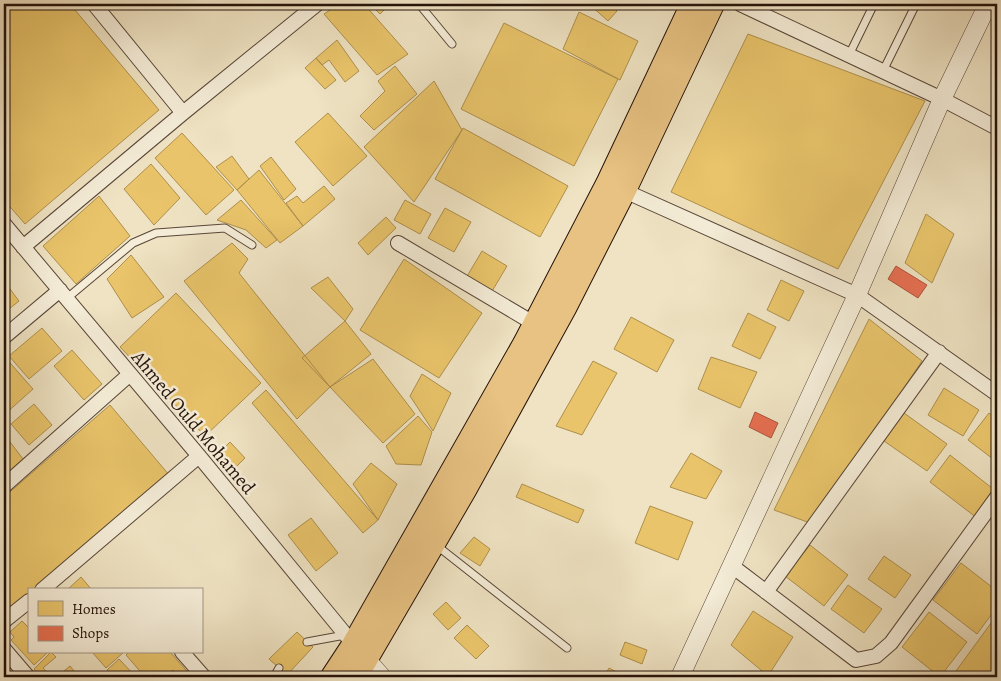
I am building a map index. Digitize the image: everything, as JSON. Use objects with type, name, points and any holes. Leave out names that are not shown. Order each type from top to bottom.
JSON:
[{"type":"highway","points":[[334,677],[355,654],[434,543],[564,308],[693,4]]},
{"type":"highway","points":[[355,654],[535,324],[616,187],[712,4]]},
{"type":"street","points":[[94,4],[183,112]]},
{"type":"street","points":[[23,247],[183,112],[317,4]]},
{"type":"street","points":[[740,4],[883,70],[997,128]]},
{"type":"street","points":[[680,677],[857,295],[942,99],[988,4]]},
{"type":"street","points":[[616,187],[857,295],[997,394]]},
{"type":"street","name":"Ahmed Ould Mohamed","points":[[4,224],[199,456],[355,654]]},
{"type":"street","points":[[398,242],[535,324]]},
{"type":"street","points":[[4,338],[63,294]]},
{"type":"street","points":[[766,592],[939,352]]},
{"type":"street","points":[[4,486],[130,374]]},
{"type":"street","points":[[44,588],[199,456]]},
{"type":"street","points":[[732,566],[856,660],[876,656],[891,643],[997,497]]},
{"type":"street","points":[[4,621],[28,602]]},
{"type":"street","points":[[4,649],[28,677]]},
{"type":"street","points":[[184,654],[204,677]]},
{"type":"street","points":[[355,654],[382,677]]},
{"type":"lane","points":[[418,4],[452,44]]},
{"type":"lane","points":[[849,55],[874,4]]},
{"type":"lane","points":[[883,70],[916,4]]},
{"type":"lane","points":[[63,294],[133,243],[156,232],[225,228],[252,245]]},
{"type":"lane","points":[[434,543],[567,648]]},
{"type":"lane","points":[[307,642],[355,654]]},
{"type":"lane","points":[[274,677],[279,668]]},
{"type":"building: Homes","points":[[4,4],[70,4],[159,110],[25,224],[4,200]]},
{"type":"building: Homes","points":[[339,4],[364,4],[408,54],[377,75],[324,14]]},
{"type":"building: Homes","points":[[370,4],[390,4],[380,14]]},
{"type":"building: Homes","points":[[589,4],[609,4],[617,11],[608,21]]},
{"type":"building: Homes","points":[[579,12],[638,41],[620,80],[563,49]]},
{"type":"building: Homes","points":[[504,23],[618,79],[574,166],[461,109]]},
{"type":"building: Homes","points":[[748,34],[925,101],[838,269],[671,192]]},
{"type":"building: Homes","points":[[337,40],[359,71],[345,82],[329,60],[322,65],[316,58]]},
{"type":"building: Homes","points":[[316,58],[336,80],[325,89],[305,68]]},
{"type":"building: Homes","points":[[395,66],[417,94],[374,130],[360,116],[385,91],[378,81]]},
{"type":"building: Homes","points":[[434,81],[462,130],[414,202],[364,147]]},
{"type":"building: Homes","points":[[328,113],[367,156],[333,186],[295,142]]},
{"type":"building: Homes","points":[[463,128],[568,186],[540,237],[435,179]]},
{"type":"building: Homes","points":[[182,133],[234,190],[206,215],[155,158]]},
{"type":"building: Homes","points":[[232,156],[249,179],[237,190],[216,167]]},
{"type":"building: Homes","points":[[271,157],[296,189],[284,200],[260,166]]},
{"type":"building: Homes","points":[[151,164],[180,198],[154,225],[124,189]]},
{"type":"building: Homes","points":[[259,170],[303,226],[280,243],[237,190]]},
{"type":"building: Homes","points":[[324,186],[335,199],[303,226],[286,203],[297,196],[303,203]]},
{"type":"building: Homes","points":[[99,196],[130,236],[76,284],[43,246]]},
{"type":"building: Homes","points":[[241,200],[277,240],[266,248],[246,230],[217,220]]},
{"type":"building: Homes","points":[[405,200],[431,214],[420,234],[394,220]]},
{"type":"building: Homes","points":[[445,208],[471,222],[454,252],[428,238]]},
{"type":"building: Homes","points":[[926,214],[954,234],[932,283],[905,263]]},
{"type":"building: Homes","points":[[386,217],[396,228],[368,255],[358,243]]},
{"type":"building: Homes","points":[[232,243],[248,259],[239,273],[330,387],[297,419],[184,281]]},
{"type":"building: Homes","points":[[482,251],[507,266],[491,293],[466,278]]},
{"type":"building: Homes","points":[[131,255],[164,297],[132,318],[107,279]]},
{"type":"building: Homes","points":[[404,259],[482,313],[439,378],[360,330]]},
{"type":"building: Homes","points":[[328,277],[353,309],[345,321],[311,288]]},
{"type":"building: Homes","points":[[781,280],[804,291],[789,321],[767,310]]},
{"type":"building: Homes","points":[[4,281],[19,301],[4,313]]},
{"type":"building: Homes","points":[[176,293],[261,383],[205,436],[120,347]]},
{"type":"building: Homes","points":[[748,313],[776,327],[760,359],[732,346]]},
{"type":"building: Homes","points":[[631,317],[674,340],[657,372],[614,349]]},
{"type":"building: Homes","points":[[869,319],[922,361],[813,524],[774,510]]},
{"type":"building: Homes","points":[[345,321],[371,354],[330,387],[302,358]]},
{"type":"building: Homes","points":[[42,328],[62,351],[29,379],[9,356]]},
{"type":"building: Homes","points":[[72,350],[102,384],[84,400],[54,366]]},
{"type":"building: Homes","points":[[4,356],[33,389],[4,415]]},
{"type":"building: Homes","points":[[711,357],[757,372],[740,408],[698,389]]},
{"type":"building: Homes","points":[[373,359],[415,414],[383,443],[330,387]]},
{"type":"building: Homes","points":[[593,361],[617,373],[582,435],[556,426]]},
{"type":"building: Homes","points":[[422,374],[451,393],[433,431],[410,396]]},
{"type":"building: Homes","points":[[944,388],[979,410],[963,436],[928,415]]},
{"type":"building: Homes","points":[[266,390],[378,520],[363,533],[252,403]]},
{"type":"building: Homes","points":[[34,404],[52,425],[29,445],[11,424]]},
{"type":"building: Homes","points":[[110,405],[170,476],[36,588],[28,588],[28,595],[4,615],[4,497]]},
{"type":"building: Homes","points":[[904,413],[947,444],[927,471],[884,441]]},
{"type":"building: Homes","points":[[989,413],[997,419],[997,462],[968,440]]},
{"type":"building: Homes","points":[[418,416],[432,432],[421,465],[396,464],[386,446]]},
{"type":"building: Homes","points":[[4,434],[23,459],[4,480]]},
{"type":"building: Homes","points":[[230,442],[245,458],[235,468],[221,451]]},
{"type":"building: Homes","points":[[691,453],[722,471],[706,499],[670,487]]},
{"type":"building: Homes","points":[[950,455],[997,492],[977,518],[930,482]]},
{"type":"building: Homes","points":[[371,463],[397,484],[378,520],[353,484]]},
{"type":"building: Homes","points":[[522,484],[584,510],[578,523],[516,497]]},
{"type":"building: Homes","points":[[650,506],[693,522],[678,560],[635,543]]},
{"type":"building: Homes","points":[[311,518],[338,553],[316,571],[288,535]]},
{"type":"building: Homes","points":[[474,537],[490,549],[480,566],[460,553]]},
{"type":"building: Homes","points":[[810,545],[848,575],[824,606],[785,576]]},
{"type":"building: Homes","points":[[884,556],[911,575],[895,598],[868,579]]},
{"type":"building: Homes","points":[[961,563],[997,591],[997,607],[977,634],[933,600]]},
{"type":"building: Homes","points":[[81,577],[90,588],[69,588]]},
{"type":"building: Homes","points":[[848,585],[882,609],[864,633],[831,609]]},
{"type":"building: Homes","points":[[446,602],[461,618],[448,630],[433,614]]},
{"type":"building: Homes","points":[[753,611],[793,637],[768,676],[731,645]]},
{"type":"building: Homes","points":[[929,612],[967,642],[940,677],[902,647]]},
{"type":"building: Homes","points":[[997,615],[997,677],[957,677],[953,675]]},
{"type":"building: Homes","points":[[22,621],[28,627],[28,654],[46,654],[34,665],[11,640],[14,637],[10,632]]},
{"type":"building: Homes","points":[[467,625],[489,646],[476,659],[454,638]]},
{"type":"building: Homes","points":[[297,632],[313,647],[287,675],[269,659]]},
{"type":"building: Homes","points":[[625,642],[647,650],[642,664],[620,655]]},
{"type":"building: Homes","points":[[49,654],[53,654],[56,657],[43,668],[50,675],[41,677],[34,669]]},
{"type":"building: Homes","points":[[94,654],[122,654],[106,668]]},
{"type":"building: Homes","points":[[172,654],[192,677],[179,677],[173,670],[165,677],[145,677],[126,655]]},
{"type":"building: Homes","points":[[119,659],[136,677],[114,677],[107,670]]},
{"type":"building: Homes","points":[[70,666],[79,677],[57,677]]},
{"type":"building: Homes","points":[[609,668],[626,677],[604,677]]},
{"type":"building: Homes","points":[[708,672],[735,672],[736,677],[704,677]]},
{"type":"building: Shops","points":[[896,266],[927,285],[918,298],[888,279]]},
{"type":"building: Shops","points":[[755,412],[778,423],[771,438],[749,427]]}]
